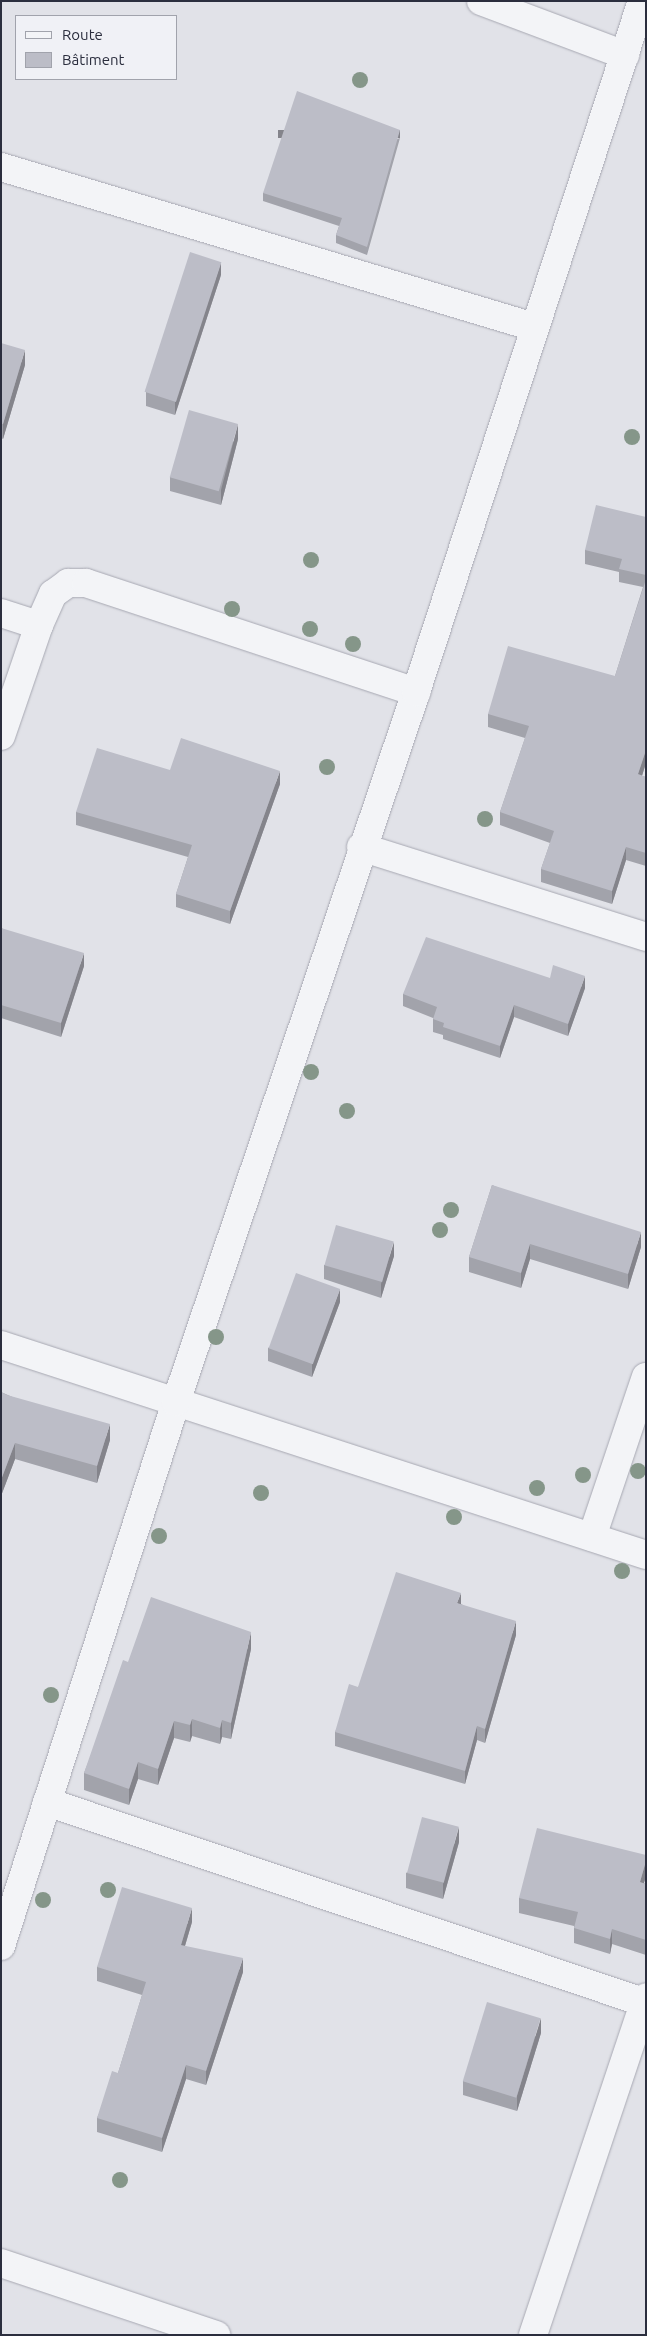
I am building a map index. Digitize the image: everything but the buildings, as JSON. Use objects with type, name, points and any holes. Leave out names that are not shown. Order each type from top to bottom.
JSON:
[{"type":"street","points":[[481,1],[625,56]]},
{"type":"street","points":[[1,1946],[176,1402],[361,846],[416,692],[642,1]]},
{"type":"street","points":[[1,167],[534,327]]},
{"type":"street","points":[[1,736],[38,625],[53,594],[68,583],[86,582],[416,692]]},
{"type":"street","points":[[1,613],[38,625]]},
{"type":"street","points":[[361,846],[646,938]]},
{"type":"street","points":[[1,1345],[646,1555]]},
{"type":"street","points":[[592,1537],[646,1378]]},
{"type":"street","points":[[48,1802],[645,2000],[533,2335]]},
{"type":"street","points":[[1,2263],[216,2335]]}]
